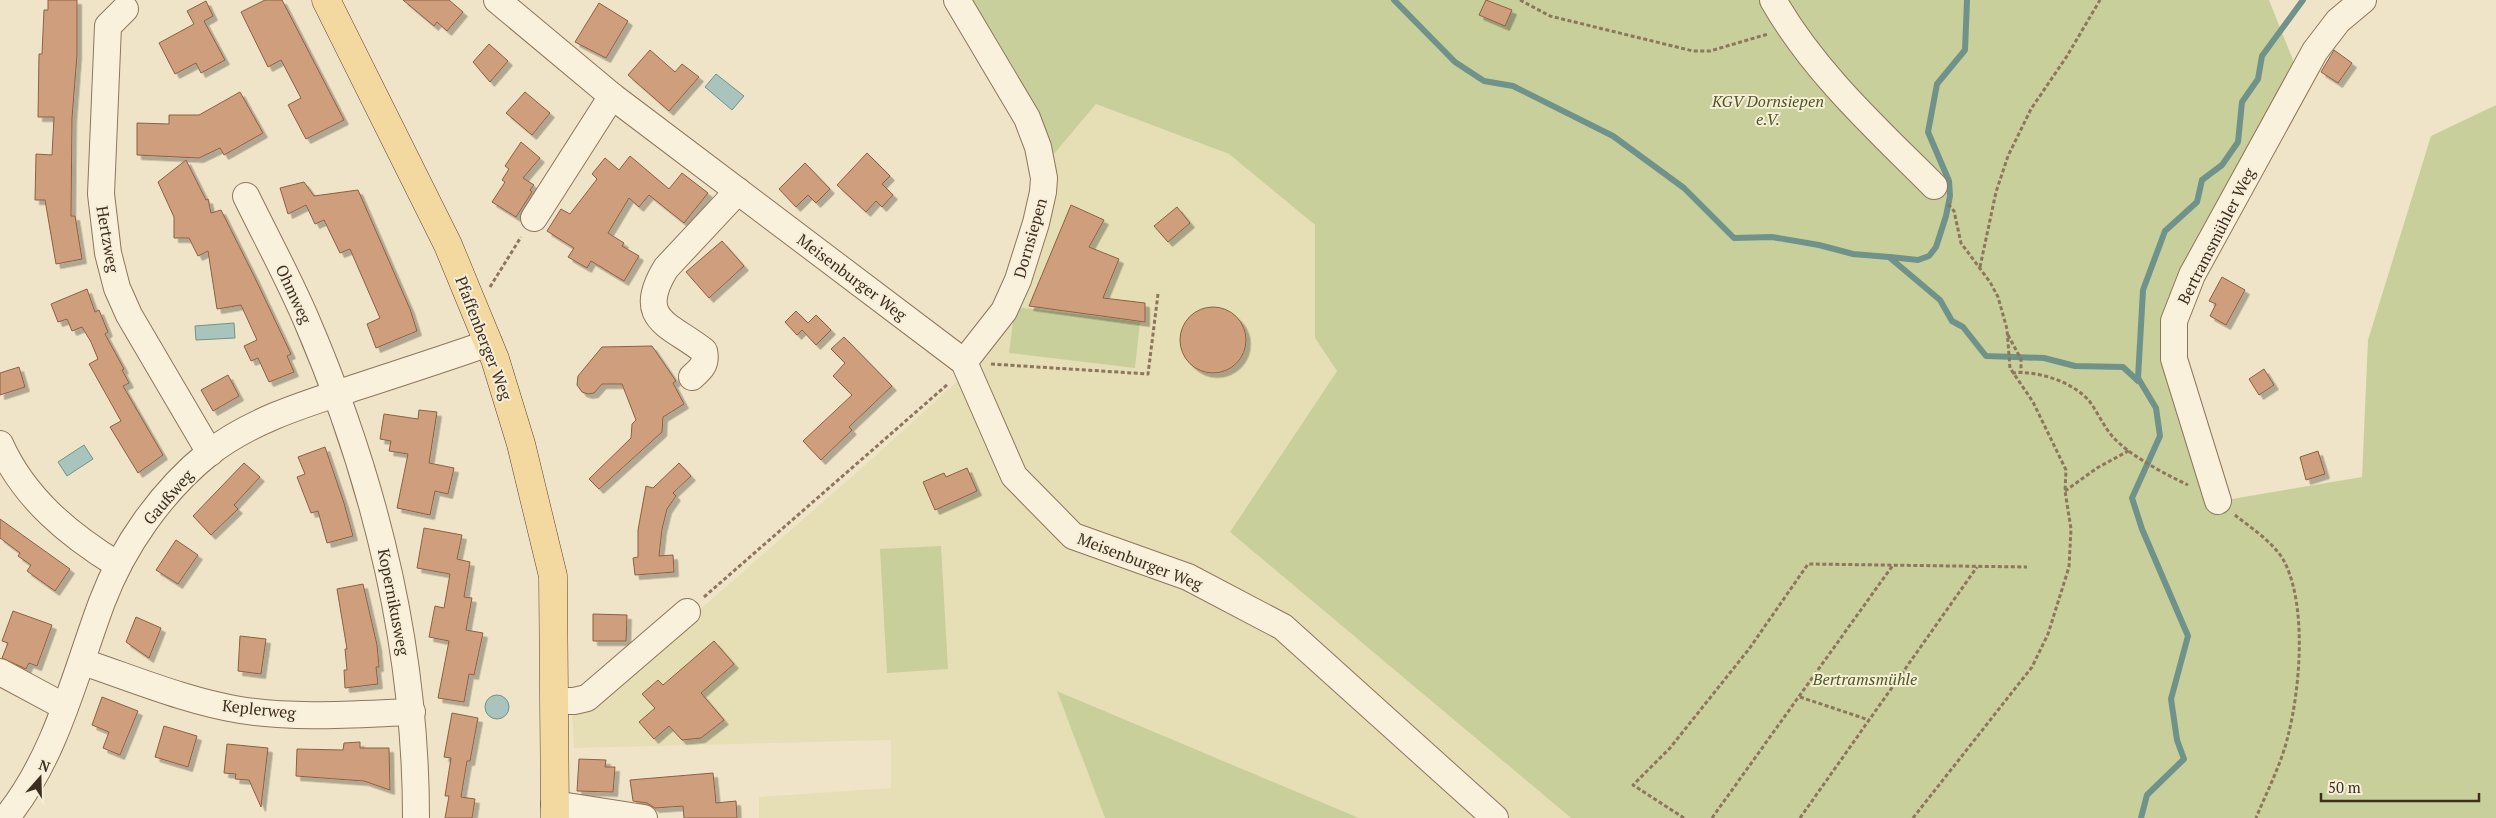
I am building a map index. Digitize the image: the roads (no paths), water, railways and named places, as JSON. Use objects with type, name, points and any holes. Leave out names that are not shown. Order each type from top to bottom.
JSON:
[{"type":"main road","name":"Pfaffenberger Weg","points":[[326,0],[444,236],[489,344],[521,444],[553,576],[555,811]]},
{"type":"street","name":"Meisenburger Weg","points":[[496,0],[612,96],[964,362],[1014,476],[1073,536],[1188,577],[1283,627],[1495,818]]},
{"type":"street","name":"Dornsiepen","points":[[957,0],[1027,118],[1038,147],[1044,178],[1044,192],[1018,280],[1004,311],[964,362]]},
{"type":"street","points":[[1773,0],[1788,27],[1848,101],[1934,186]]},
{"type":"street","name":"Bertramsmühler Weg","points":[[2218,501],[2174,359],[2174,321],[2192,276],[2315,50],[2338,21],[2363,0]]},
{"type":"street","name":"Hertzweg","points":[[125,9],[108,26],[101,194],[108,253],[117,288],[129,315],[210,453]]},
{"type":"street","points":[[534,218],[612,96]]},
{"type":"street","points":[[692,377],[703,368],[706,359],[704,351],[664,326],[656,314],[653,302],[660,278],[666,268],[738,191]]},
{"type":"street","name":"Ohmweg","points":[[246,196],[305,317],[336,394]]},
{"type":"street","name":"Gaußweg","points":[[6,818],[18,803],[65,707],[118,565],[151,515],[181,479],[210,453],[278,414],[489,344]]},
{"type":"street","name":"Kopernikusweg","points":[[336,394],[376,515],[406,658],[416,768],[416,818]]},
{"type":"street","points":[[0,444],[29,492],[49,514],[83,544],[118,565]]},
{"type":"street","points":[[554,701],[574,701],[587,698],[687,612]]},
{"type":"street","name":"Keplerweg","points":[[83,662],[170,692],[241,710],[266,713],[314,714],[412,712]]},
{"type":"street","points":[[0,672],[65,707]]},
{"type":"street","points":[[555,811],[644,818]]},
{"type":"water","points":[[716,74],[744,96],[732,110],[705,87]]},
{"type":"water","points":[[234,323],[235,338],[196,340],[195,326]]},
{"type":"water","points":[[84,445],[93,459],[67,476],[58,462]]},
{"type":"water","points":[[497,695],[505,699],[509,707],[505,715],[497,719],[489,715],[485,707],[489,699]]},
{"type":"waterway","points":[[1394,0],[1455,62],[1484,81],[1513,86],[1613,136],[1684,188],[1734,238],[1772,237],[1819,245],[1853,254],[1889,257],[1940,300],[1952,321],[1963,327],[1986,356],[2044,358],[2075,366],[2123,367],[2138,381]]},
{"type":"waterway","points":[[1890,257],[1918,260],[1929,256],[1936,247],[1946,216],[1950,196],[1949,181],[1928,132],[1937,84],[1965,50],[1967,0]]},
{"type":"waterway","points":[[2141,818],[2147,795],[2184,759],[2177,740],[2171,699],[2188,636],[2142,529],[2132,498],[2160,436],[2156,408],[2138,378],[2143,290],[2165,231],[2197,202],[2202,180],[2222,165],[2238,142],[2242,102],[2258,79],[2262,56],[2303,0]]},
{"type":"park label","name":"KGV Dornsiepen e.V.","points":[[1768,110]]},
{"type":"park label","name":"Bertramsmühle","points":[[1865,679]]}]
